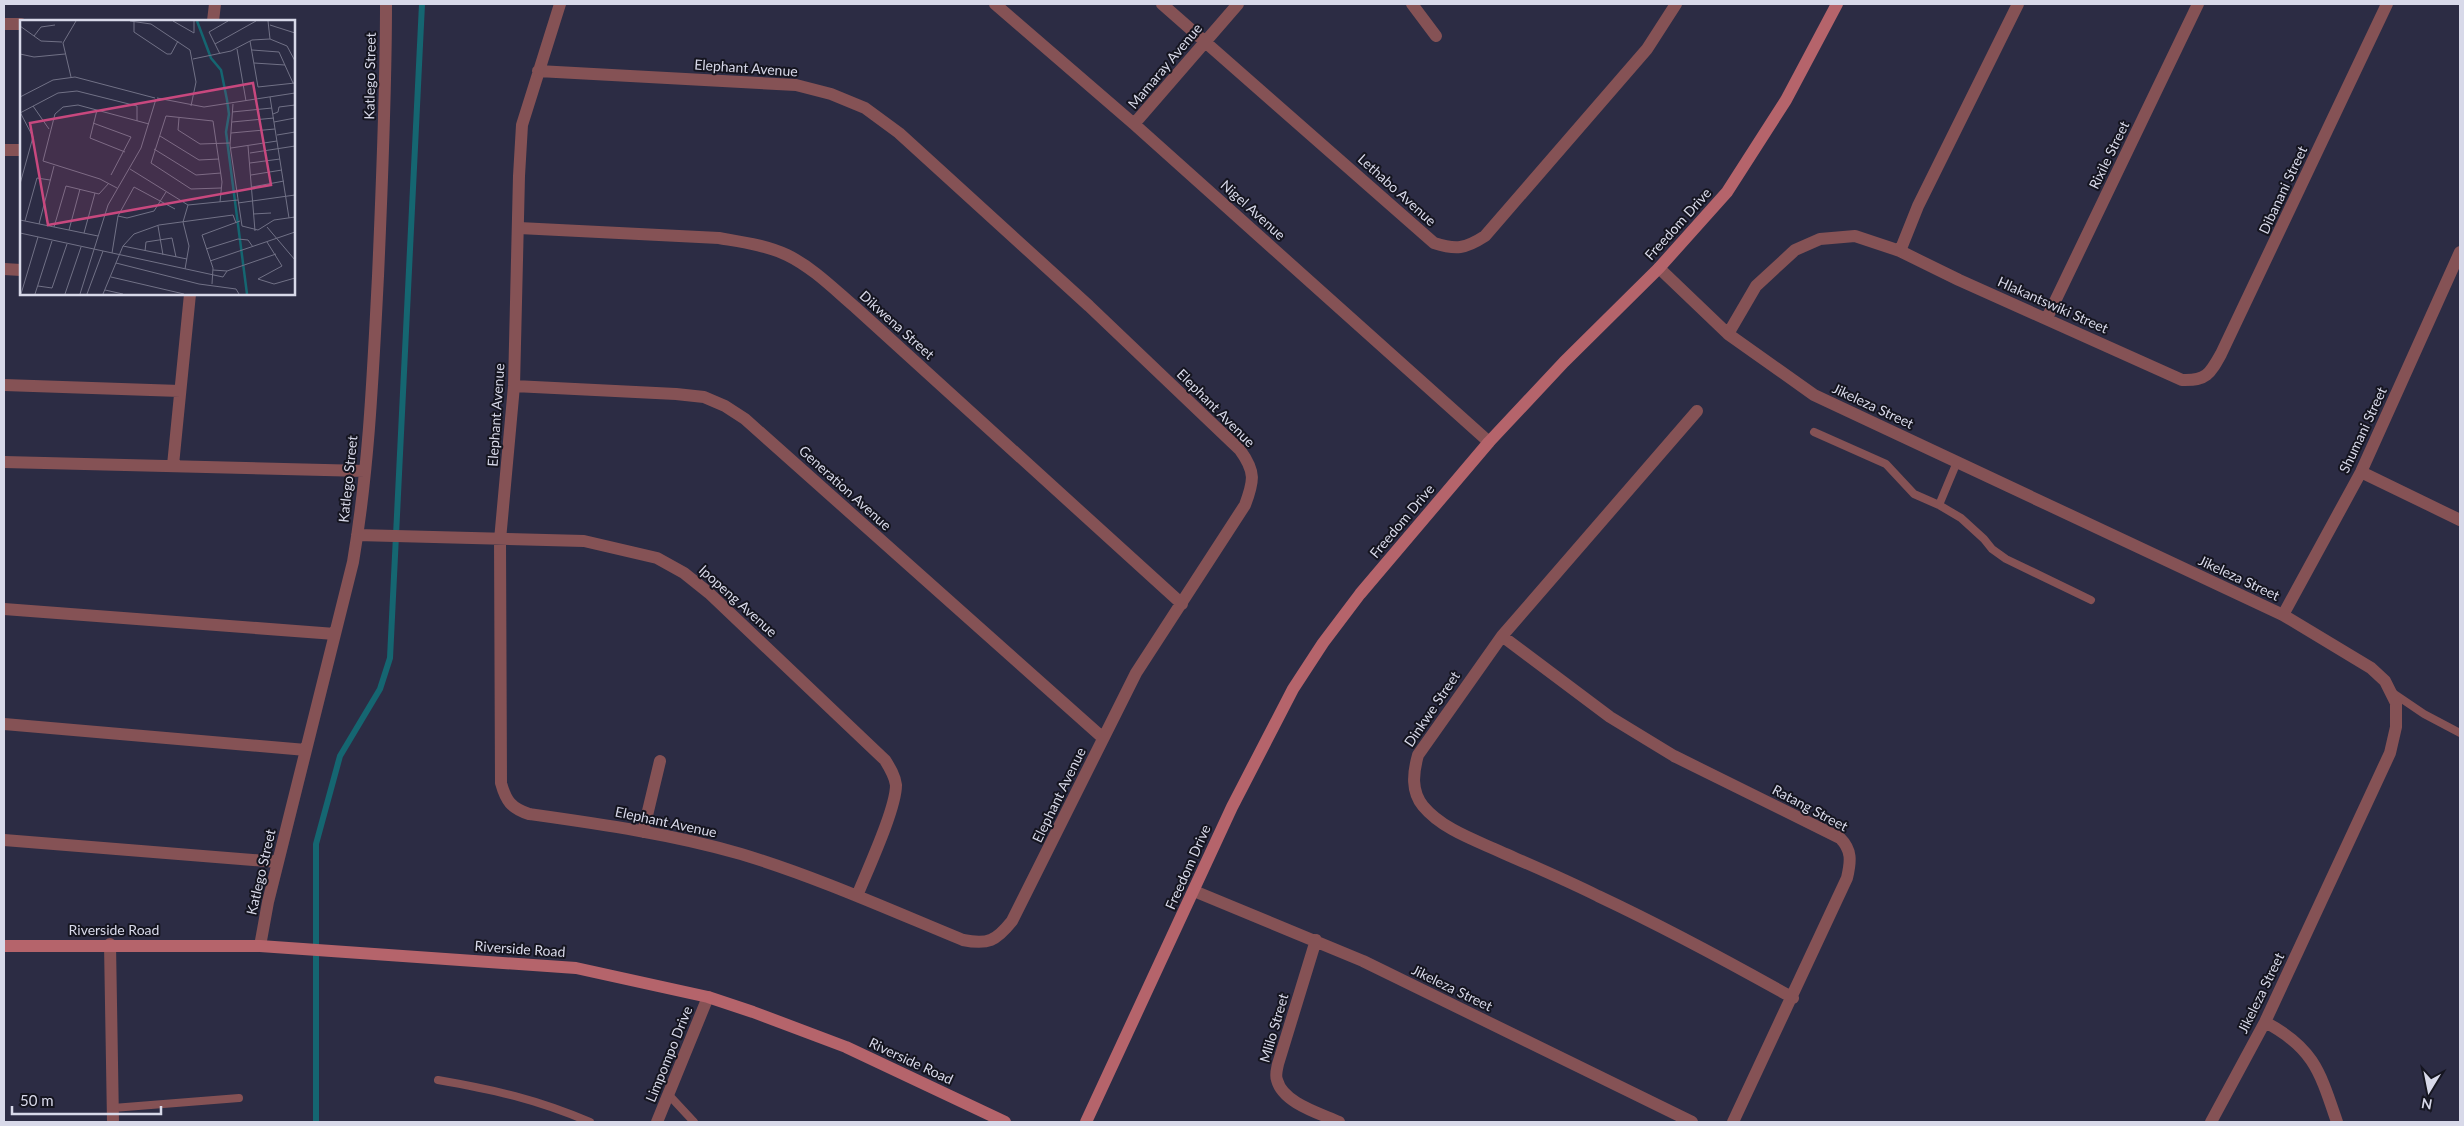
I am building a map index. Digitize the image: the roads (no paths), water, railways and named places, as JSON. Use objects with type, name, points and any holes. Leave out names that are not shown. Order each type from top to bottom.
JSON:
[{"type":"street","points":[[213,20],[215,4]]},
{"type":"street","name":"Katlego Street","points":[[260,946],[278,862],[336,634],[358,535],[365,471],[375,332],[386,91],[386,4]]},
{"type":"street","points":[[538,71],[560,4]]},
{"type":"street","name":"Nigel Avenue","points":[[994,4],[1134,124],[1489,442]]},
{"type":"street","name":"Lethabo Avenue","points":[[1162,4],[1206,40],[1434,242],[1450,248],[1463,247],[1485,236],[1647,49],[1676,4]]},
{"type":"street","name":"Mamaray Avenue","points":[[1134,124],[1238,4]]},
{"type":"street","points":[[1412,4],[1436,36]]},
{"type":"street","name":"Freedom Drive","points":[[1086,1122],[1256,759],[1293,689],[1313,658],[1360,594],[1489,442],[1564,362],[1694,231],[1736,178],[1786,100],[1837,4]]},
{"type":"street","points":[[1900,250],[1918,206],[2018,4]]},
{"type":"street","name":"Rixile Street","points":[[2047,318],[2198,4]]},
{"type":"street","name":"Dibanani Street","points":[[2197,381],[2210,373],[2221,354],[2387,4]]},
{"type":"street","points":[[4,24],[20,24]]},
{"type":"street","name":"Elephant Avenue","points":[[538,71],[796,85],[831,94],[865,108],[899,133],[1089,306],[1240,450],[1250,464],[1253,474],[1251,489],[1245,505],[1136,673],[1012,922],[996,938],[983,942],[963,940],[798,873],[740,854],[643,832],[529,814],[517,810],[504,797],[502,783],[500,540],[514,386],[522,126],[538,71]]},
{"type":"street","points":[[4,150],[20,150]]},
{"type":"street","name":"Dikwena Street","points":[[519,228],[720,238],[752,243],[788,255],[813,272],[855,307],[1182,604]]},
{"type":"street","name":"Hlakantswiki Street","points":[[1728,334],[1756,286],[1795,250],[1820,240],[1855,236],[1900,250],[1959,280],[2182,380],[2197,381]]},
{"type":"street","name":"Shumani Street","points":[[2283,615],[2361,472],[2460,252]]},
{"type":"street","name":"Jikeleza Street","points":[[1659,268],[1728,334],[1814,395],[2283,615],[2371,668],[2385,682],[2396,703],[2396,720],[2390,753],[2265,1022],[2211,1122]]},
{"type":"street","points":[[4,269],[20,270]]},
{"type":"street","points":[[174,465],[190,295]]},
{"type":"street","points":[[4,385],[180,391]]},
{"type":"street","name":"Generation Avenue","points":[[514,386],[676,394],[704,397],[726,406],[745,419],[1103,738]]},
{"type":"street","name":"Dinkwe Street","points":[[1697,411],[1502,636],[1418,756],[1414,770],[1413,786],[1422,805],[1438,819],[1461,833],[1598,896],[1674,934],[1793,998]]},
{"type":"street","points":[[4,462],[365,471]]},
{"type":"street","points":[[2361,472],[2460,520]]},
{"type":"street","name":"Ipopeng Avenue","points":[[358,535],[584,541],[657,558],[684,573],[709,593],[885,760],[893,773],[896,784],[895,795],[857,896]]},
{"type":"street","points":[[4,609],[336,634]]},
{"type":"street","name":"Ratang Street","points":[[1502,636],[1610,717],[1674,756],[1840,838],[1846,844],[1851,855],[1847,878],[1793,998],[1733,1122]]},
{"type":"street","points":[[4,724],[306,750]]},
{"type":"street","points":[[643,832],[660,762]]},
{"type":"street","points":[[4,840],[278,862]]},
{"type":"street","name":"Jikeleza Street","points":[[1194,891],[1316,940],[1692,1122]]},
{"type":"street","name":"Mlilo Street","points":[[1316,940],[1278,1064],[1276,1078],[1281,1089],[1290,1098],[1339,1122]]},
{"type":"street","points":[[110,944],[114,1122]]},
{"type":"street","name":"Riverside Road","points":[[4,946],[110,944],[260,946],[576,968],[708,997],[762,1015],[846,1047],[1005,1122]]},
{"type":"street","name":"Limpompo Drive","points":[[658,1122],[708,997]]},
{"type":"street","points":[[2265,1022],[2283,1032],[2310,1057],[2319,1071],[2337,1122]]},
{"type":"lane","points":[[1814,432],[1886,464],[1914,494],[1961,518],[1984,538],[1992,549],[2006,559],[2091,600]]},
{"type":"lane","points":[[1938,505],[1957,462]]},
{"type":"lane","points":[[2392,693],[2424,714],[2460,733]]},
{"type":"lane","points":[[438,1080],[500,1091],[536,1100],[590,1122]]},
{"type":"lane","points":[[668,1094],[694,1122]]},
{"type":"lane","points":[[113,1108],[239,1098]]},
{"type":"waterway","points":[[316,1122],[316,844],[340,756],[380,689],[390,658],[422,4]]}]
